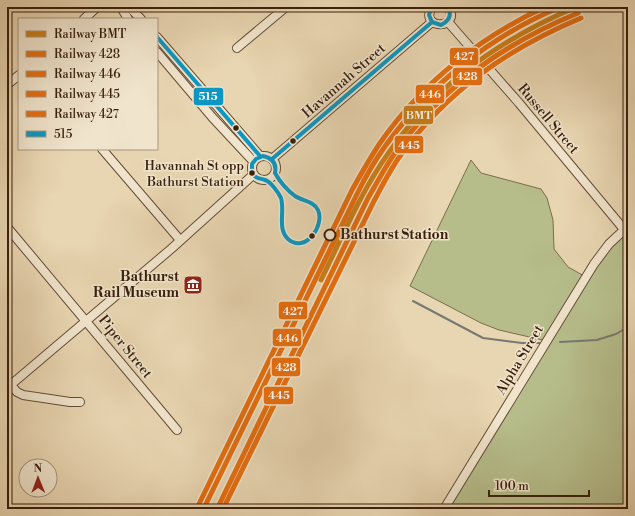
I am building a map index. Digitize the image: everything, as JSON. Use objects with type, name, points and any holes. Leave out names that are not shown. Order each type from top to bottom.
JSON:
[{"type":"street","points":[[85,18],[97,7]]},
{"type":"street","points":[[121,7],[127,18]]},
{"type":"street","points":[[129,7],[140,18]]},
{"type":"street","points":[[237,48],[286,7]]},
{"type":"street","points":[[432,7],[429,15],[432,22],[441,25],[448,22],[451,17],[449,7]]},
{"type":"street","name":"Havannah Street","points":[[272,159],[432,22]]},
{"type":"street","name":"Russell Street","points":[[448,22],[626,232]]},
{"type":"street","points":[[159,43],[260,156]]},
{"type":"street","points":[[158,53],[212,117],[253,162]]},
{"type":"street","points":[[7,85],[18,76]]},
{"type":"street","points":[[212,117],[221,111]]},
{"type":"street","points":[[103,150],[180,240]]},
{"type":"street","points":[[260,156],[268,156],[272,159],[276,166],[273,177],[270,179],[262,180],[253,175],[251,170],[253,162],[260,156]]},
{"type":"street","points":[[80,402],[70,402],[23,395],[9,386],[180,240],[253,175]]},
{"type":"street","name":"Piper Street","points":[[7,227],[177,430]]},
{"type":"street","name":"Alpha Street","points":[[444,509],[594,264],[609,244],[626,232]]},
{"type":"green space","points":[[471,160],[481,173],[541,189],[547,198],[553,220],[554,249],[568,267],[586,277],[624,230],[628,234],[628,509],[444,509],[547,341],[499,330],[481,323],[410,286]]},
{"type":"waterway","points":[[413,301],[483,338],[522,343],[540,343]]},
{"type":"waterway","points":[[560,342],[597,340],[616,334],[628,327]]},
{"type":"rail line","name":"427","points":[[199,504],[352,190],[380,143],[396,121],[414,101],[454,64],[498,33],[545,7]]},
{"type":"rail line","name":"446","points":[[205,506],[358,192],[378,156],[403,123],[442,82],[486,47],[510,32],[560,7]]},
{"type":"rail line","name":"BMT","points":[[321,280],[349,221],[372,178],[400,137],[421,113],[466,70],[491,52],[546,21],[576,7]]},
{"type":"rail line","name":"428","points":[[217,509],[368,198],[384,169],[395,153],[413,129],[433,108],[476,70],[525,38],[578,13]]},
{"type":"rail line","name":"445","points":[[223,509],[374,201],[389,172],[400,156],[438,111],[480,74],[528,44],[581,18]]},
{"type":"transit line","name":"515","points":[[431,8],[429,15],[432,22],[441,25],[449,18],[450,13],[448,7]]},
{"type":"transit line","name":"515","points":[[272,159],[432,22]]},
{"type":"transit line","name":"515","points":[[158,38],[260,156]]},
{"type":"transit line","name":"515","points":[[263,156],[269,158],[273,162],[275,166],[275,173],[281,183],[289,191],[298,198],[314,205],[318,210],[319,223],[316,230],[307,241],[294,243],[288,239],[282,225],[282,203],[280,196],[270,183],[253,175],[252,164],[256,159],[263,156]]},
{"type":"place","name":"Havannah St opp Bathurst Station","points":[[252,173]]},
{"type":"place","name":"Bathurst Station","points":[[330,235]]},
{"type":"place","name":"Bathurst Rail Museum","points":[[193,285]]}]
